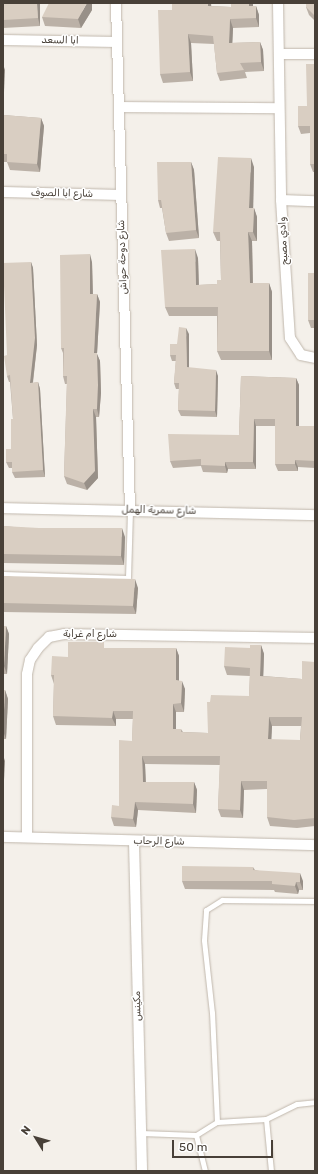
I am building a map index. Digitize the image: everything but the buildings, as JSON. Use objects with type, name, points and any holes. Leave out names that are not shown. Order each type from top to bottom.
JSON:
[{"type":"street","name":"شارع دوحة حواش","points":[[116,3],[121,107],[121,195],[130,511]]},
{"type":"street","name":"وادي مصبح","points":[[278,3],[280,54],[278,108],[281,200],[290,338],[301,355],[315,358]]},
{"type":"street","name":"ابا السعد","points":[[3,40],[117,42]]},
{"type":"street","points":[[280,54],[315,54]]},
{"type":"street","points":[[121,107],[278,108]]},
{"type":"street","name":"شارع ابا الصوف","points":[[3,192],[121,195]]},
{"type":"street","points":[[281,200],[315,201]]},
{"type":"street","name":"شارع سمرية الهمل","points":[[3,508],[315,515]]},
{"type":"street","name":"شارع ام غرابة","points":[[26,838],[27,674],[30,660],[38,648],[50,637],[64,634],[315,638]]},
{"type":"street","name":"شارع الرحاب","points":[[3,837],[134,842],[315,845]]},
{"type":"street","name":"مكينس","points":[[134,842],[142,1171]]},
{"type":"lane","points":[[3,574],[128,578],[130,511]]},
{"type":"lane","points":[[217,1122],[212,1013],[204,940],[206,910],[222,900],[315,901]]},
{"type":"lane","points":[[141,1133],[196,1135],[217,1122],[266,1119],[297,1104],[315,1102]]},
{"type":"lane","points":[[266,1119],[271,1171]]},
{"type":"lane","points":[[196,1135],[205,1171]]}]
